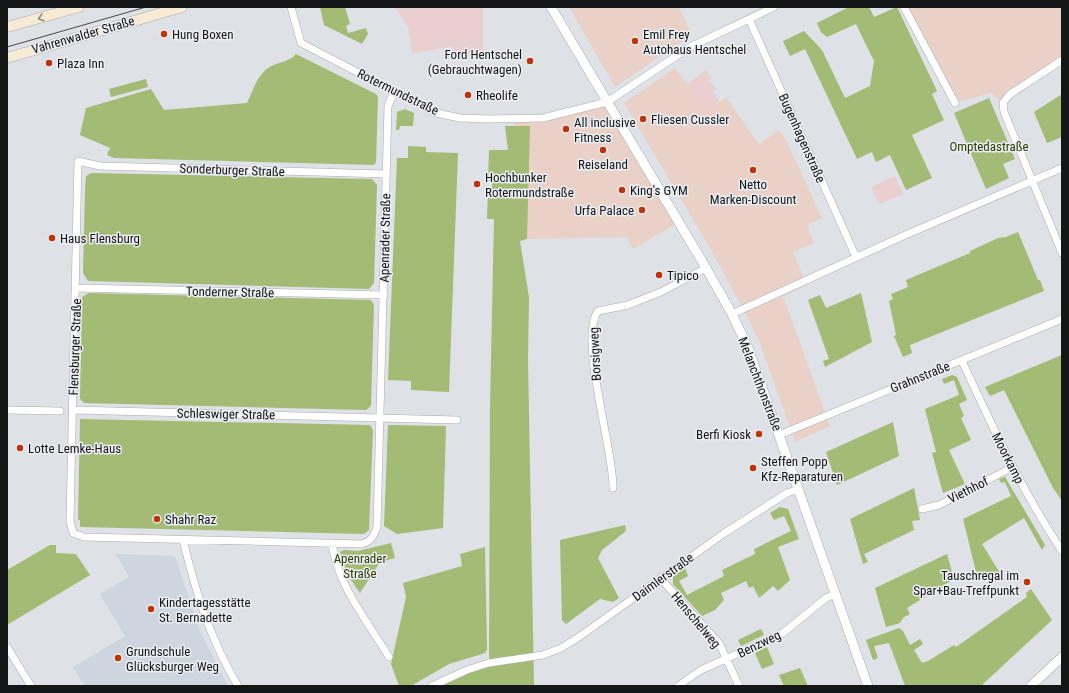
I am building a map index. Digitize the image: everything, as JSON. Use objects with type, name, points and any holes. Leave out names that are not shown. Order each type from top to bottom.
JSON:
[{"type":"main road","points":[[7,27],[79,7]]},
{"type":"main road","name":"Vahrenwalder Straße","points":[[7,58],[182,7]]},
{"type":"street","name":"Rotermundstraße","points":[[291,7],[301,43],[436,113],[460,118],[490,120],[543,118],[607,102],[681,52],[709,37],[774,7]]},
{"type":"street","name":"Melanchthonstraße","points":[[552,7],[706,268],[732,314],[748,348],[868,686]]},
{"type":"street","points":[[904,7],[955,102]]},
{"type":"street","name":"Bugenhagenstraße","points":[[749,19],[856,257]]},
{"type":"street","points":[[1062,60],[1009,95],[1003,103],[1004,112],[1062,253]]},
{"type":"street","name":"Apenrader Straße","points":[[73,533],[84,537],[332,543],[367,542],[375,534],[377,527],[388,106],[394,92]]},
{"type":"street","name":"Sonderburger Straße","points":[[78,160],[100,166],[386,174]]},
{"type":"street","name":"Flensburger Straße","points":[[73,533],[70,520],[78,160]]},
{"type":"street","points":[[732,314],[856,257],[1062,168]]},
{"type":"street","name":"Borsigweg","points":[[612,488],[613,473],[599,401],[593,348],[592,324],[594,317],[598,311],[628,305],[661,292],[706,268]]},
{"type":"street","name":"Tonderner Straße","points":[[76,288],[384,295]]},
{"type":"street","name":"Grahnstraße","points":[[779,434],[962,361],[1062,319]]},
{"type":"street","name":"Moorkamp","points":[[962,361],[1029,499],[1062,551]]},
{"type":"street","points":[[7,410],[60,411]]},
{"type":"street","name":"Schleswiger Straße","points":[[73,410],[457,420]]},
{"type":"street","name":"Viethhof","points":[[922,509],[939,505],[1013,467]]},
{"type":"street","name":"Daimlerstraße","points":[[432,686],[467,670],[489,663],[525,659],[561,648],[591,629],[723,534],[787,493],[799,489]]},
{"type":"street","points":[[183,540],[200,605],[210,632],[223,662],[238,686]]},
{"type":"street","points":[[332,543],[334,557],[348,589],[390,657]]},
{"type":"street","name":"Henschelweg","points":[[660,578],[712,634],[727,659],[739,686]]},
{"type":"street","name":"Benzweg","points":[[678,686],[701,670],[783,633],[826,598],[835,594]]},
{"type":"street","points":[[7,647],[31,686]]},
{"type":"street","points":[[1031,686],[1062,657]]},
{"type":"shaded area","points":[[483,7],[483,53],[457,55],[451,47],[412,53],[408,27],[396,8]]},
{"type":"shaded area","name":"Emil Frey Autohaus Hentschel","points":[[569,7],[679,7],[692,35],[615,87]]},
{"type":"shaded area","points":[[904,7],[1062,7],[1062,60],[1003,103],[991,93],[955,103]]},
{"type":"shaded area","points":[[675,68],[707,111],[726,97],[759,144],[779,130],[787,142],[822,218],[807,225],[814,243],[793,252],[807,285],[783,296],[830,426],[795,442],[760,343],[750,322],[711,250],[624,103]]},
{"type":"shaded area","points":[[706,70],[712,78],[709,80],[716,89],[713,92],[720,102],[707,112],[687,84]]},
{"type":"shaded area","points":[[607,102],[679,222],[633,249],[627,237],[527,239],[520,241],[513,225],[514,120],[543,118]]},
{"type":"shaded area","points":[[895,176],[903,194],[879,204],[871,187]]},
{"type":"shaded area","points":[[116,554],[175,556],[199,629],[228,686],[85,686],[73,667],[125,636],[100,594],[129,577]]},
{"type":"green space","points":[[320,7],[345,7],[350,24],[346,26],[348,33],[366,28],[368,34],[362,44],[324,25]]},
{"type":"green space","points":[[849,7],[869,7],[874,17],[897,7],[937,91],[932,94],[944,120],[912,135],[932,178],[906,190],[890,155],[876,162],[872,152],[857,159],[805,49],[790,56],[783,41],[804,31],[822,50],[845,98],[870,86],[874,61],[856,24],[827,37],[821,32],[817,23]]},
{"type":"green space","points":[[296,54],[376,94],[378,97],[376,162],[374,165],[114,158],[107,155],[110,148],[80,135],[86,108],[151,89],[164,110],[247,103],[255,84],[268,68],[290,59]]},
{"type":"green space","points":[[146,79],[148,87],[111,97],[109,89]]},
{"type":"green space","points":[[1062,94],[1062,137],[1047,143],[1034,112]]},
{"type":"green space","name":"Omptedastraße","points":[[989,98],[1015,159],[1003,164],[1009,178],[986,189],[954,113]]},
{"type":"green space","points":[[405,109],[414,113],[413,126],[400,126],[399,130],[396,130],[397,112]]},
{"type":"green space","points":[[505,126],[530,126],[527,239],[520,241],[529,297],[528,359],[534,686],[432,686],[489,663],[490,407],[494,219],[487,219],[488,188],[492,188],[492,181],[488,181],[489,150],[508,150]]},
{"type":"green space","points":[[408,146],[426,147],[426,152],[458,153],[449,392],[411,390],[411,381],[388,380],[397,158],[408,158]]},
{"type":"green space","points":[[91,173],[372,179],[377,185],[374,283],[369,289],[88,281],[83,273],[85,189],[86,176]]},
{"type":"green space","points":[[1018,232],[1044,291],[910,345],[912,353],[903,357],[894,336],[896,335],[889,301],[893,299],[891,294],[908,287],[906,280],[970,253],[970,251],[998,238],[1006,237]]},
{"type":"green space","points":[[89,293],[371,300],[374,305],[371,405],[366,410],[84,403],[80,399],[82,297]]},
{"type":"green space","points":[[861,293],[872,342],[825,367],[823,361],[829,359],[808,300],[820,295],[826,308]]},
{"type":"green space","points":[[1062,355],[1062,501],[1053,488],[1004,390],[990,396],[985,387]]},
{"type":"green space","points":[[952,375],[957,377],[967,400],[959,404],[964,416],[961,418],[971,440],[949,450],[965,484],[943,493],[932,453],[936,452],[925,409],[959,395],[954,380],[944,384],[942,379]]},
{"type":"green space","points":[[80,419],[370,425],[373,430],[369,530],[364,534],[80,527],[80,520],[78,520]]},
{"type":"green space","points":[[893,422],[899,456],[837,485],[826,452]]},
{"type":"green space","points":[[388,425],[446,426],[443,528],[397,534],[384,526]]},
{"type":"green space","points":[[1005,477],[1045,545],[1042,550],[1024,518],[982,544],[1000,573],[978,580],[963,519],[1011,496],[1005,482],[1001,483],[999,479]]},
{"type":"green space","points":[[914,488],[920,520],[912,521],[914,530],[864,554],[868,562],[863,564],[850,519]]},
{"type":"green space","points":[[780,507],[788,509],[799,539],[778,547],[790,580],[778,591],[773,586],[759,598],[753,586],[749,588],[746,581],[721,593],[724,600],[715,610],[702,616],[673,584],[673,577],[685,568],[688,576],[679,581],[687,595],[724,576],[722,570],[755,554],[754,549],[791,531],[784,516],[774,520],[770,513]]},
{"type":"green space","points":[[625,525],[626,531],[602,550],[598,558],[619,598],[613,602],[600,599],[566,624],[562,620],[560,540]]},
{"type":"green space","name":"Apenrader Straße","points":[[391,543],[395,558],[380,562],[360,593],[347,574],[340,552],[344,550],[358,551]]},
{"type":"green space","points":[[50,545],[56,545],[56,553],[76,554],[90,575],[7,625],[7,570]]},
{"type":"green space","points":[[485,547],[487,649],[485,653],[449,664],[411,686],[399,686],[391,664],[406,597],[403,583],[462,566],[460,554]]},
{"type":"green space","points":[[947,554],[954,579],[907,608],[910,614],[904,617],[900,623],[886,627],[875,588]]},
{"type":"green space","points":[[1031,589],[1052,620],[981,686],[905,686],[889,643],[874,646],[878,658],[873,660],[866,640],[899,628],[903,631],[910,645],[920,639],[923,644],[914,650],[922,663],[928,661],[954,645],[956,647],[1027,597],[1026,593]]},
{"type":"green space","points":[[761,629],[764,635],[741,646],[738,640]]},
{"type":"green space","points":[[767,647],[774,664],[762,669],[755,653]]},
{"type":"green space","points":[[800,668],[808,686],[784,686],[779,675]]},
{"type":"tram line","points":[[7,47],[146,7]]},
{"type":"place","name":"Hung Boxen","points":[[164,34]]},
{"type":"place","name":"Emil Frey Autohaus Hentschel","points":[[635,41]]},
{"type":"place","name":"Ford Hentschel (Gebrauchtwagen)","points":[[530,61]]},
{"type":"place","name":"Plaza Inn","points":[[49,63]]},
{"type":"place","name":"Rheolife","points":[[468,95]]},
{"type":"place","name":"Fliesen Cussler","points":[[643,119]]},
{"type":"place","name":"All inclusive Fitness","points":[[566,129]]},
{"type":"place","name":"Reiseland","points":[[603,150]]},
{"type":"place","name":"Netto Marken-Discount","points":[[753,170]]},
{"type":"place","name":"Hochbunker Rotermundstraße","points":[[477,184]]},
{"type":"place","name":"King's GYM","points":[[622,190]]},
{"type":"place","name":"Urfa Palace","points":[[642,210]]},
{"type":"place","name":"Haus Flensburg","points":[[52,238]]},
{"type":"place","name":"Tipico","points":[[659,275]]},
{"type":"place","name":"Berfi Kiosk","points":[[759,434]]},
{"type":"place","name":"Lotte Lemke-Haus","points":[[20,448]]},
{"type":"place","name":"Steffen Popp Kfz-Reparaturen","points":[[753,468]]},
{"type":"place","name":"Shahr Raz","points":[[157,519]]},
{"type":"place","name":"Tauschregal im Spar+Bau-Treffpunkt","points":[[1027,582]]},
{"type":"place","name":"Kindertagesstätte St. Bernadette","points":[[151,609]]},
{"type":"place","name":"Grundschule Glücksburger Weg","points":[[118,658]]}]
